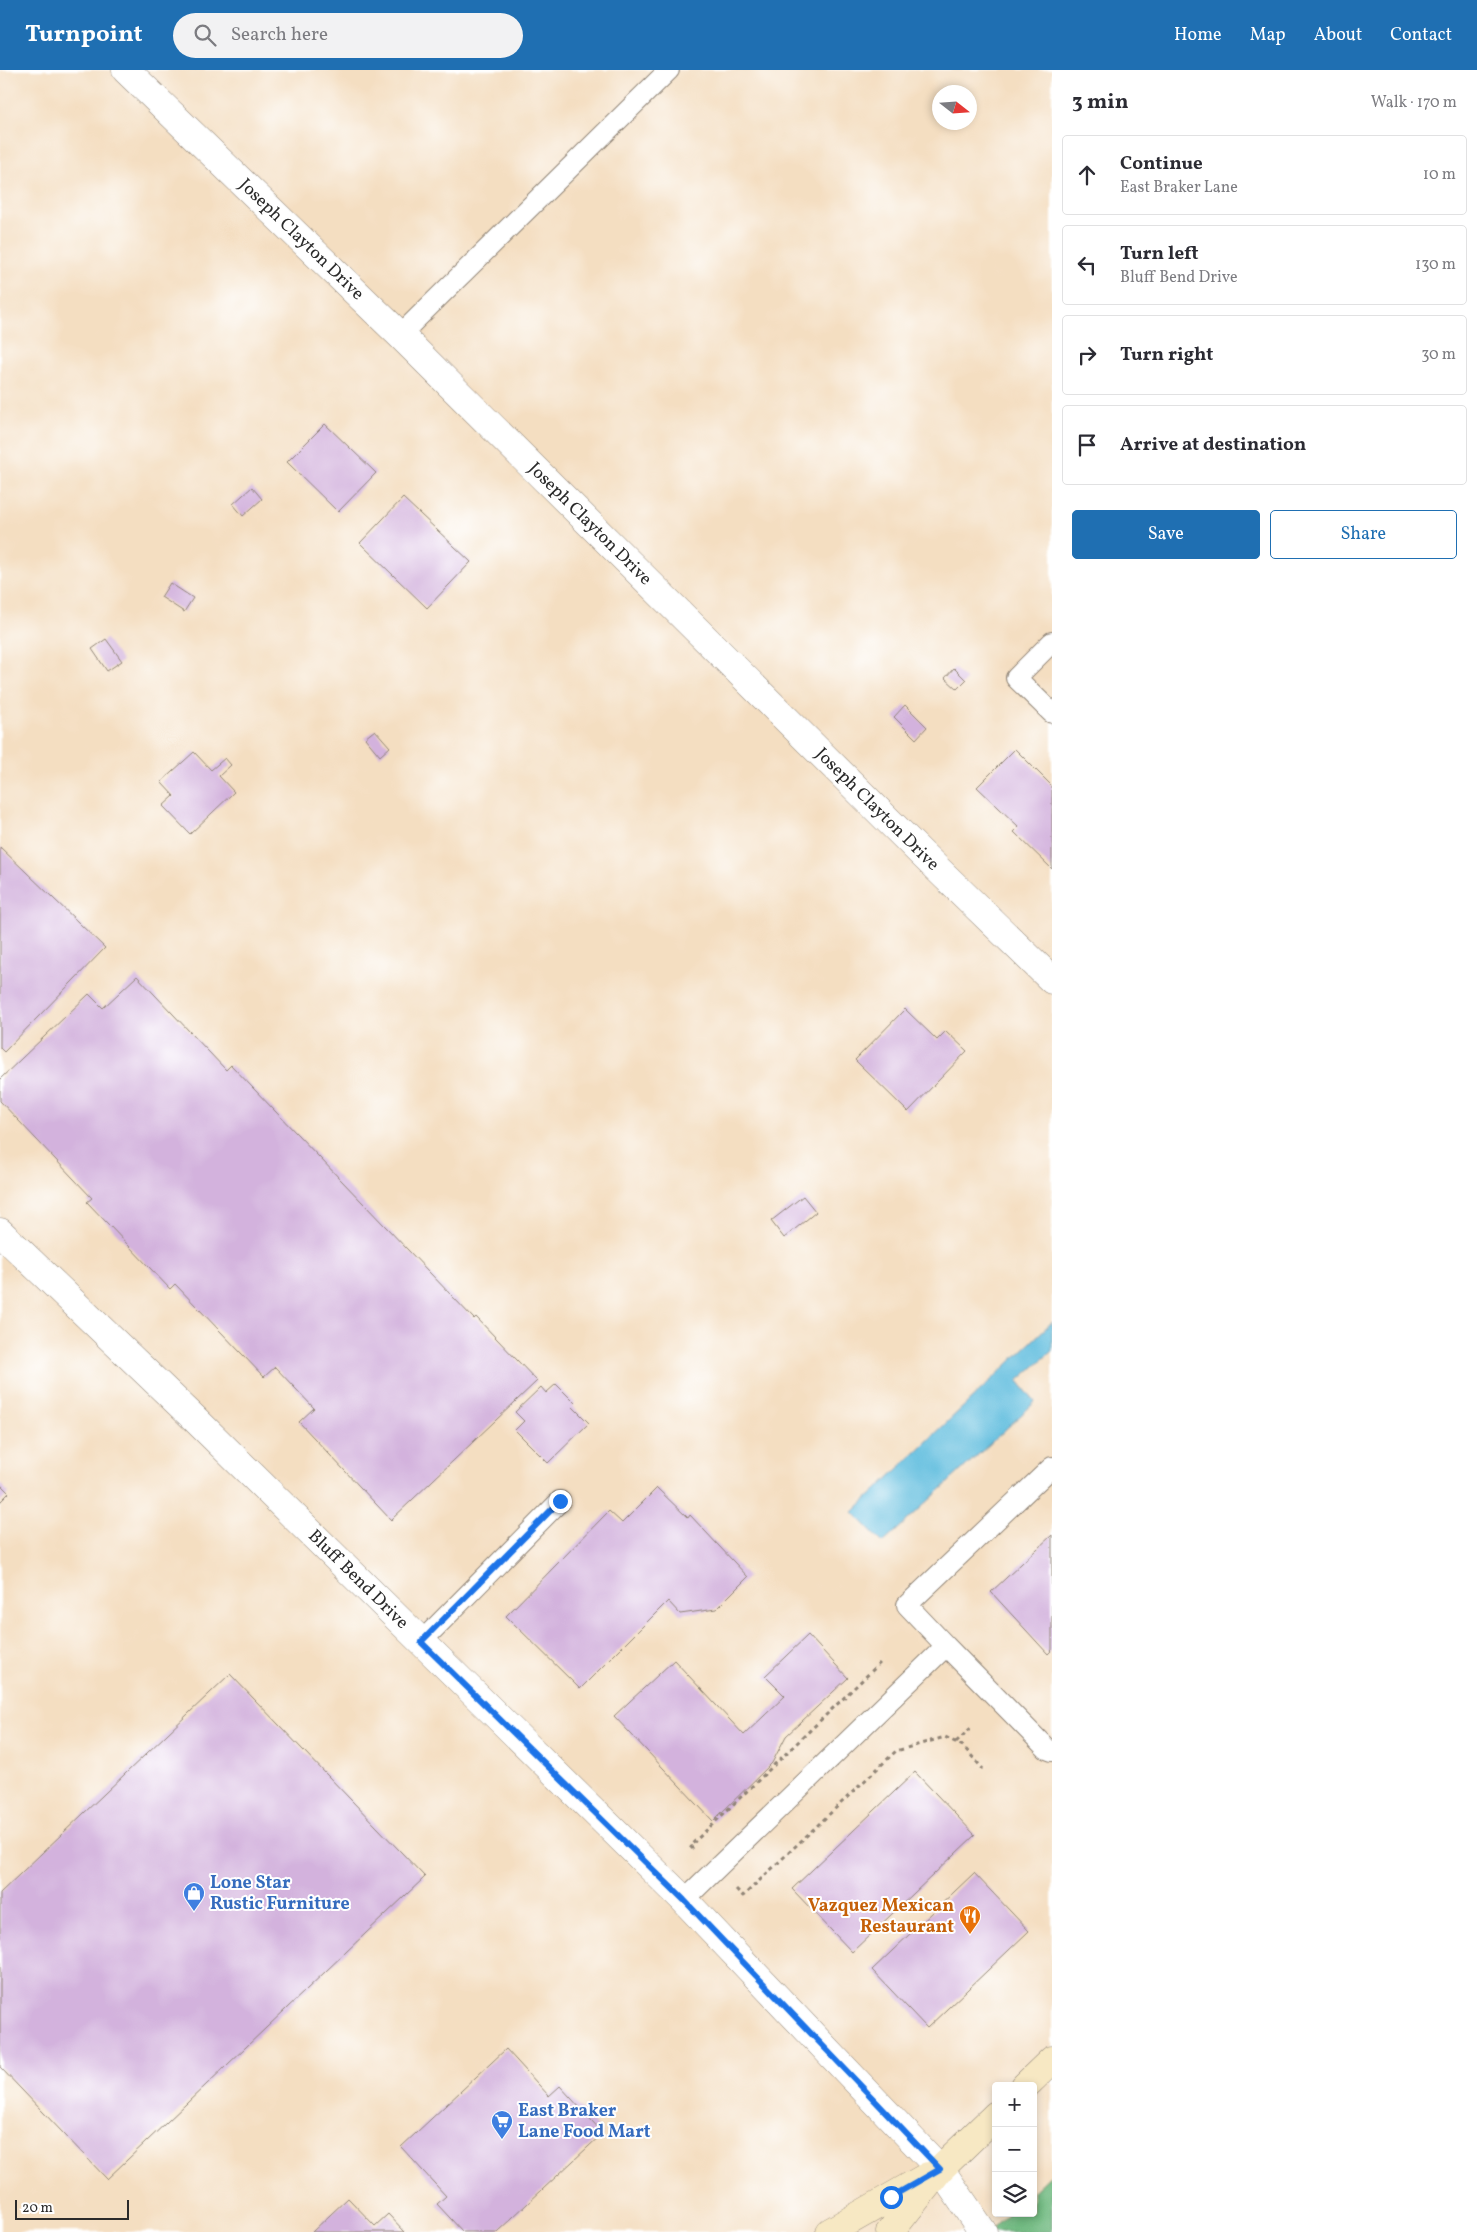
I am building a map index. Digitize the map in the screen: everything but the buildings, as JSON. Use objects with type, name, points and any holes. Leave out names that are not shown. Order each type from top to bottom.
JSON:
[{"type":"main road","points":[[1030,2082],[1052,2060]]},
{"type":"main road","points":[[890,2232],[940,2169],[992,2119]]},
{"type":"main road","points":[[830,2232],[940,2169]]},
{"type":"street","name":"Joseph Clayton Drive","points":[[126,70],[400,335],[920,852],[1052,980]]},
{"type":"street","name":"Bluff Bend Drive","points":[[0,1232],[684,1900],[940,2169],[983,2232]]},
{"type":"lane","points":[[400,335],[669,70]]},
{"type":"lane","points":[[1052,642],[1016,678],[1052,712]]},
{"type":"lane","points":[[1052,1467],[908,1605],[1047,1749],[1052,1751]]},
{"type":"lane","points":[[421,1642],[560,1501]]},
{"type":"lane","points":[[684,1900],[946,1646]]},
{"type":"path","points":[[956,1742],[973,1726]]},
{"type":"green space","points":[[1052,2173],[1052,2232],[989,2232],[1005,2217],[1037,2217],[1037,2187]]},
{"type":"water","points":[[1052,1322],[1052,1351],[1018,1381],[1035,1402],[883,1543],[853,1512]]},
{"type":"place","name":"Lone Star Rustic Furniture","points":[[194,1912]]},
{"type":"place","name":"Vazquez Mexican Restaurant","points":[[970,1935]]},
{"type":"place","name":"East Braker Lane Food Mart","points":[[502,2140]]},
{"type":"route","points":[[560,1501],[421,1642],[684,1900],[940,2169],[891,2197]]}]
